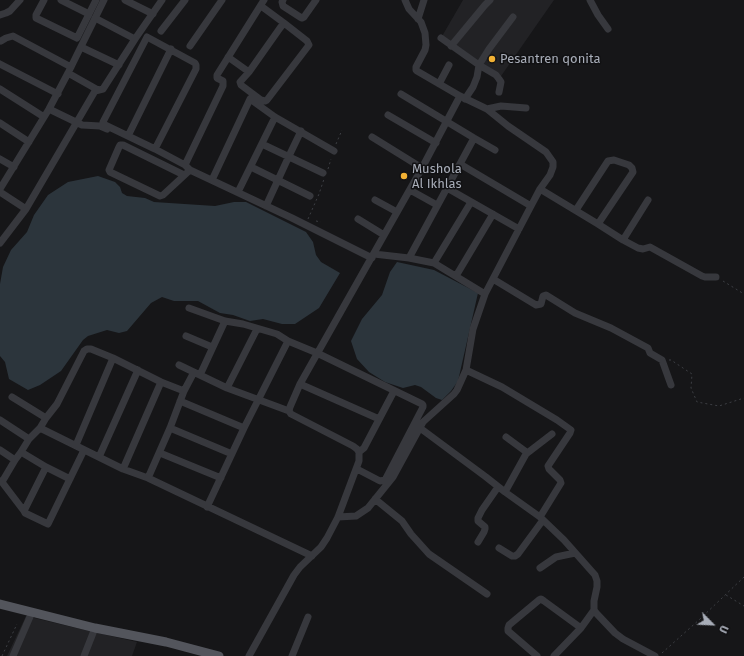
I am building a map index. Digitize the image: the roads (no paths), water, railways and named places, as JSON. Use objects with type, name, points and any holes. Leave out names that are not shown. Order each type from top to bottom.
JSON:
[{"type":"main road","points":[[0,604],[95,628],[166,642],[219,656]]},
{"type":"street","points":[[0,15],[10,11],[20,0]]},
{"type":"street","points":[[44,0],[36,15],[36,18],[77,38],[104,0]]},
{"type":"street","points":[[62,0],[135,40]]},
{"type":"street","points":[[26,209],[0,190],[58,94],[81,47],[96,0]]},
{"type":"street","points":[[125,0],[153,14]]},
{"type":"street","points":[[0,243],[26,209],[95,91],[103,89],[162,0]]},
{"type":"street","points":[[162,31],[185,0]]},
{"type":"street","points":[[190,46],[222,0]]},
{"type":"street","points":[[283,0],[283,6],[302,18],[316,0]]},
{"type":"street","points":[[338,517],[356,516],[368,508],[393,477],[423,422],[458,390],[466,370],[473,329],[485,294],[518,229],[540,189],[550,175],[553,167],[553,162],[546,152],[508,126],[487,109],[416,70],[426,45],[425,33],[418,19],[409,9],[405,0]]},
{"type":"street","points":[[418,19],[424,0]]},
{"type":"street","points":[[451,46],[490,0]]},
{"type":"street","points":[[590,0],[608,29]]},
{"type":"street","points":[[284,23],[249,72],[240,82],[241,85],[261,100],[267,100],[309,45],[307,41],[284,23],[263,3],[217,75],[217,78],[224,81],[223,86],[184,168],[163,195],[160,196],[110,172],[109,170],[119,147],[120,145],[123,145],[184,168],[212,180],[373,256],[409,258],[434,263],[485,294]]},
{"type":"street","points":[[289,411],[300,384],[447,122],[463,97],[473,87],[479,65],[513,17]]},
{"type":"street","points":[[1,41],[13,36],[70,70],[98,90]]},
{"type":"street","points":[[156,149],[196,69],[196,63],[148,37],[146,38],[103,124],[104,126],[156,149],[184,168]]},
{"type":"street","points":[[441,38],[496,75],[501,82],[499,92]]},
{"type":"street","points":[[81,47],[118,65]]},
{"type":"street","points":[[128,136],[171,49]]},
{"type":"street","points":[[228,57],[249,72]]},
{"type":"street","points":[[0,64],[58,94]]},
{"type":"street","points":[[439,84],[449,66]]},
{"type":"street","points":[[0,89],[44,116]]},
{"type":"street","points":[[401,94],[495,150]]},
{"type":"street","points":[[212,180],[250,99],[274,117],[302,131],[334,151]]},
{"type":"street","points":[[487,109],[501,106],[526,108]]},
{"type":"street","points":[[50,109],[82,126],[100,126],[184,168]]},
{"type":"street","points":[[388,115],[436,144]]},
{"type":"street","points":[[238,192],[274,117]]},
{"type":"street","points":[[0,123],[29,142]]},
{"type":"street","points":[[266,206],[302,131]]},
{"type":"street","points":[[372,138],[422,168]]},
{"type":"street","points":[[409,258],[474,138]]},
{"type":"street","points":[[262,144],[325,175]]},
{"type":"street","points":[[0,159],[14,167]]},
{"type":"street","points":[[576,210],[608,161],[614,160],[629,165],[633,172],[598,224]]},
{"type":"street","points":[[460,164],[531,206]]},
{"type":"street","points":[[251,167],[310,196]]},
{"type":"street","points":[[447,188],[518,229]]},
{"type":"street","points":[[540,189],[623,240],[641,249],[650,247],[705,278],[716,277]]},
{"type":"street","points":[[410,190],[437,205]]},
{"type":"street","points":[[375,200],[397,212]]},
{"type":"street","points":[[623,240],[648,200]]},
{"type":"street","points":[[434,263],[471,202]]},
{"type":"street","points":[[456,276],[492,214]]},
{"type":"street","points":[[358,219],[384,235]]},
{"type":"street","points":[[493,279],[536,305],[541,304],[544,296],[546,295],[576,313],[611,328],[648,348],[650,353],[662,360],[671,385]]},
{"type":"street","points":[[189,308],[225,321],[277,334],[288,341],[317,353],[423,405],[385,480],[380,481],[357,469]]},
{"type":"street","points":[[148,478],[170,428],[184,391],[197,374],[225,321]]},
{"type":"street","points":[[227,388],[257,329]]},
{"type":"street","points":[[186,336],[212,347]]},
{"type":"street","points":[[207,507],[244,428],[288,341]]},
{"type":"street","points":[[84,450],[48,524],[25,513],[1,481],[29,439],[40,428],[57,404],[84,351],[87,349],[91,349],[114,358],[161,382],[184,391]]},
{"type":"street","points":[[76,445],[114,358]]},
{"type":"street","points":[[179,365],[227,388],[289,411],[291,414],[353,446],[359,452],[357,469],[338,517],[322,547],[300,567],[294,575],[249,656]]},
{"type":"street","points":[[99,457],[138,370]]},
{"type":"street","points":[[466,370],[502,387],[571,430],[548,466],[561,483],[541,518],[518,554],[512,556],[499,548]]},
{"type":"street","points":[[123,469],[161,382]]},
{"type":"street","points":[[300,384],[379,419]]},
{"type":"street","points":[[359,452],[364,448],[394,391]]},
{"type":"street","points":[[12,397],[46,418]]},
{"type":"street","points":[[180,401],[244,428]]},
{"type":"street","points":[[0,420],[29,439]]},
{"type":"street","points":[[40,428],[123,469],[148,478],[312,556]]},
{"type":"street","points":[[170,428],[232,454]]},
{"type":"street","points":[[420,428],[541,518],[564,540],[595,575],[597,587],[594,610],[581,628],[554,656]]},
{"type":"street","points":[[505,492],[526,454],[552,434]]},
{"type":"street","points":[[506,437],[525,451],[526,454]]},
{"type":"street","points":[[0,450],[15,460]]},
{"type":"street","points":[[21,452],[70,479]]},
{"type":"street","points":[[160,452],[221,478]]},
{"type":"street","points":[[24,511],[46,467]]},
{"type":"street","points":[[478,542],[484,532],[485,527],[478,521],[478,518],[498,487]]},
{"type":"street","points":[[375,499],[402,521],[411,534],[430,554],[487,594]]},
{"type":"street","points":[[540,568],[556,557],[575,553]]},
{"type":"street","points":[[536,656],[508,631],[508,628],[509,625],[538,600],[544,600],[581,628]]},
{"type":"street","points":[[594,610],[615,633],[656,656]]},
{"type":"street","points":[[13,656],[32,612]]},
{"type":"street","points":[[292,656],[308,617]]},
{"type":"street","points":[[84,656],[95,628]]},
{"type":"place","name":"Pesantren qonita","points":[[492,59]]},
{"type":"place","name":"Mushola Al Ikhlas","points":[[404,176]]}]
